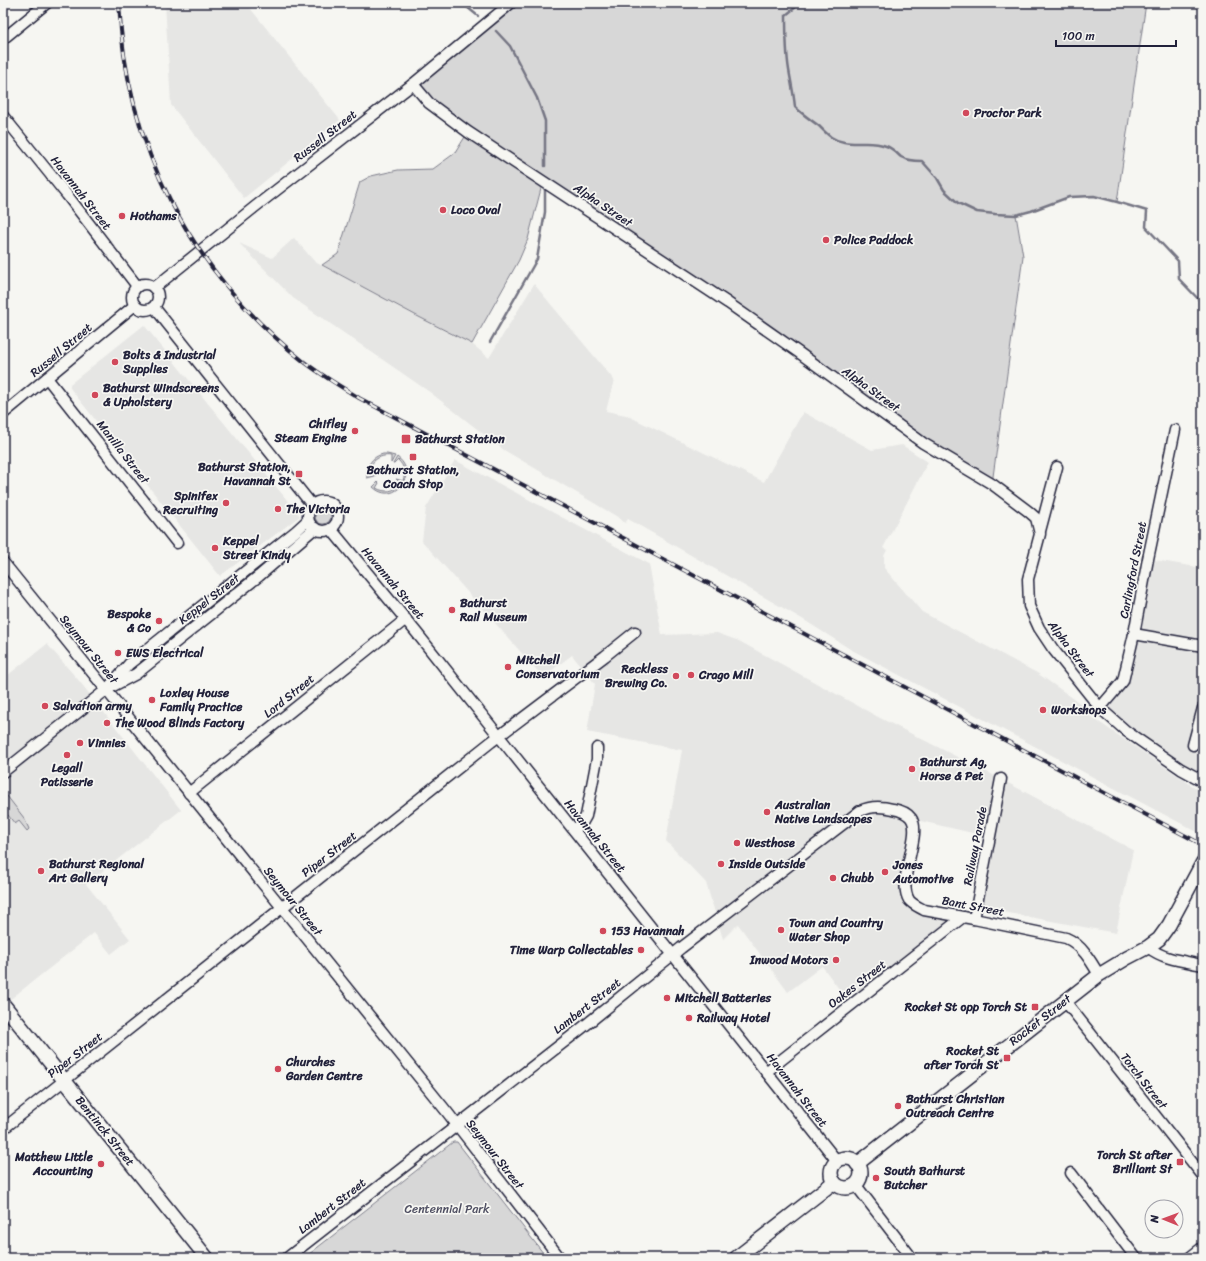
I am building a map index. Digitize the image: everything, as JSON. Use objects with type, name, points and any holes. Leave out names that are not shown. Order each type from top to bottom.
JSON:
[{"type":"main road","name":"Rocket Street","points":[[857,1164],[1099,975],[1148,947],[1159,939],[1169,925],[1189,890],[1203,862]]},
{"type":"main road","name":"Bentinck Street","points":[[3,1004],[208,1258]]},
{"type":"main road","points":[[845,1158],[850,1159],[857,1164],[860,1177],[855,1184],[846,1188],[841,1187],[834,1182],[832,1178],[832,1168],[837,1161],[845,1158]]},
{"type":"main road","points":[[736,1258],[834,1182]]},
{"type":"street","points":[[3,38],[46,3]]},
{"type":"street","name":"Russell Street","points":[[154,288],[256,206],[413,84],[511,3]]},
{"type":"street","name":"Alpha Street","points":[[413,84],[430,103],[468,132],[728,303],[798,352],[923,444],[992,484],[1036,518],[1040,534],[1028,579],[1029,606],[1039,628],[1053,649],[1100,708],[1126,731],[1180,769],[1203,781]]},
{"type":"street","name":"Havannah Street","points":[[3,116],[67,195],[137,286]]},
{"type":"street","points":[[148,284],[154,288],[158,296],[154,307],[143,310],[135,306],[132,295],[137,286],[148,284]]},
{"type":"street","name":"Russell Street","points":[[3,414],[135,306]]},
{"type":"street","points":[[154,307],[312,505]]},
{"type":"street","name":"Manilla Street","points":[[47,378],[177,543]]},
{"type":"street","name":"Carlingford Street","points":[[1100,708],[1123,681],[1134,634],[1175,430]]},
{"type":"street","points":[[1040,534],[1057,467]]},
{"type":"street","points":[[320,501],[334,505],[338,518],[331,529],[322,531],[314,528],[308,520],[309,510],[312,505],[320,501]]},
{"type":"street","name":"Keppel Street","points":[[3,772],[106,690],[129,664],[308,520]]},
{"type":"street","name":"Keppel Street","points":[[106,690],[136,674],[259,576],[314,528]]},
{"type":"street","name":"Havannah Street","points":[[331,529],[406,619],[837,1161]]},
{"type":"street","name":"Seymour Street","points":[[3,562],[456,1125],[560,1258]]},
{"type":"street","name":"Keppel Street","points":[[252,566],[259,576]]},
{"type":"street","name":"Lord Street","points":[[189,793],[406,619]]},
{"type":"street","name":"Piper Street","points":[[3,1129],[499,737],[635,632]]},
{"type":"street","name":"Keppel Street","points":[[168,634],[176,642]]},
{"type":"street","points":[[1134,634],[1203,646]]},
{"type":"street","points":[[1193,745],[1203,708]]},
{"type":"street","points":[[574,830],[582,823],[586,816],[597,759],[597,748]]},
{"type":"street","name":"Railway Parade","points":[[974,918],[1001,779]]},
{"type":"street","name":"Lambert Street","points":[[287,1258],[582,1028],[673,954],[860,811],[870,807],[891,808],[904,813],[912,819]]},
{"type":"street","name":"Bant Street","points":[[912,819],[914,823],[913,835],[905,884],[906,894],[909,900],[924,910],[974,918],[1066,938],[1071,940],[1086,955],[1099,975]]},
{"type":"street","name":"Oakes Street","points":[[766,1072],[963,916]]},
{"type":"street","points":[[1148,947],[1156,954],[1203,965]]},
{"type":"street","name":"Torch Street","points":[[1065,1001],[1203,1176]]},
{"type":"street","points":[[1071,1173],[1136,1258]]},
{"type":"street","points":[[855,1184],[912,1258]]},
{"type":"street","points":[[1189,1258],[1203,1247]]},
{"type":"shaded area","points":[[165,3],[246,3],[340,120],[244,198],[171,105]]},
{"type":"shaded area","points":[[294,238],[315,262],[472,344],[489,358],[534,284],[614,380],[606,411],[626,415],[764,482],[803,412],[872,450],[902,445],[928,462],[883,548],[887,550],[884,556],[884,568],[922,612],[1037,673],[1084,706],[1090,716],[1203,793],[1203,835],[850,649],[804,620],[628,519],[625,523],[616,516],[504,450],[431,393],[293,298],[239,243],[272,258]]},
{"type":"shaded area","points":[[144,325],[300,516],[220,576],[70,388],[70,384]]},
{"type":"shaded area","points":[[455,460],[649,564],[662,635],[717,633],[739,641],[880,718],[995,776],[1133,850],[1116,933],[976,907],[990,837],[912,819],[906,876],[913,904],[963,917],[851,1005],[822,966],[788,992],[738,924],[723,939],[706,883],[666,841],[682,750],[587,732],[595,684],[572,655],[543,677],[422,541],[426,508]]},
{"type":"shaded area","points":[[1148,559],[1203,568],[1203,781],[1100,708],[1123,681]]},
{"type":"shaded area","points":[[47,644],[80,682],[181,810],[86,884],[130,939],[111,954],[94,933],[3,1005],[3,679]]},
{"type":"green space","name":"Police Paddock","points":[[511,3],[1146,3],[1117,202],[1094,196],[1069,197],[1016,215],[1023,256],[992,484],[543,181],[528,239],[519,260],[472,344],[322,265],[338,254],[360,182],[371,176],[398,170],[433,169],[455,153],[468,132],[413,84]]},
{"type":"green space","points":[[383,454],[395,456],[391,463],[391,456],[382,456],[376,460],[369,470],[369,474],[375,476],[367,478],[368,466],[372,460]]},
{"type":"green space","points":[[397,457],[403,464],[406,471],[402,486],[396,491],[389,493],[381,492],[373,487],[378,482],[379,483],[376,488],[383,491],[390,491],[399,486],[401,483],[396,479],[403,481],[404,469],[402,465],[398,460],[393,464]]},
{"type":"green space","points":[[323,508],[330,513],[331,516],[326,523],[323,524],[316,519],[315,516],[320,509]]},
{"type":"green space","points":[[7,796],[24,818],[29,829],[27,831],[19,821],[15,824],[8,815],[6,817],[3,813],[3,799]]},
{"type":"green space","name":"Centennial Park","points":[[453,1142],[457,1142],[547,1258],[304,1258]]},
{"type":"waterway","points":[[462,3],[478,16]]},
{"type":"waterway","points":[[801,3],[786,15],[787,56],[795,107],[830,136],[836,140],[844,142],[881,144],[891,148],[903,158],[922,161],[937,178],[944,190],[958,203],[977,212],[1016,215],[1069,197],[1094,196],[1147,211],[1146,227],[1178,261],[1179,279],[1203,304]]},
{"type":"waterway","points":[[496,31],[510,46],[537,98],[545,121],[545,166]]},
{"type":"waterway","points":[[490,342],[537,259],[545,212],[545,190]]},
{"type":"railway","points":[[119,3],[124,56],[135,107],[150,156],[171,202],[197,246],[228,287],[263,326],[303,361],[359,398],[1203,845]]},
{"type":"place","name":"Proctor Park","points":[[966,113]]},
{"type":"place","name":"Loco Oval","points":[[443,210]]},
{"type":"place","name":"Hothams","points":[[122,216]]},
{"type":"place","name":"Police Paddock","points":[[826,240]]},
{"type":"place","name":"Bolts & Industrial Supplies","points":[[115,362]]},
{"type":"place","name":"Bathurst Windscreens & Upholstery","points":[[95,395]]},
{"type":"place","name":"Chifley Steam Engine","points":[[355,431]]},
{"type":"place","name":"Bathurst Station","points":[[406,439]]},
{"type":"place","name":"Bathurst Station, Coach Stop","points":[[413,457]]},
{"type":"place","name":"Bathurst Station, Havannah St","points":[[299,474]]},
{"type":"place","name":"Spinifex Recruiting","points":[[226,503]]},
{"type":"place","name":"The Victoria","points":[[278,509]]},
{"type":"place","name":"Keppel Street Kindy","points":[[215,548]]},
{"type":"place","name":"Bathurst Rail Museum","points":[[452,610]]},
{"type":"place","name":"Bespoke & Co","points":[[159,621]]},
{"type":"place","name":"EWS Electrical","points":[[118,653]]},
{"type":"place","name":"Mitchell Conservatorium","points":[[508,667]]},
{"type":"place","name":"Crago Mill","points":[[691,675]]},
{"type":"place","name":"Reckless Brewing Co.","points":[[676,676]]},
{"type":"place","name":"Loxley House Family Practice","points":[[152,700]]},
{"type":"place","name":"Salvation army","points":[[45,706]]},
{"type":"place","name":"Workshops","points":[[1043,710]]},
{"type":"place","name":"The Wood Blinds Factory","points":[[107,723]]},
{"type":"place","name":"Vinnies","points":[[80,743]]},
{"type":"place","name":"Legall Patisserie","points":[[67,755]]},
{"type":"place","name":"Bathurst Ag, Horse & Pet","points":[[912,769]]},
{"type":"place","name":"Australian Native Landscapes","points":[[767,812]]},
{"type":"place","name":"Westhose","points":[[737,843]]},
{"type":"place","name":"Inside Outside","points":[[721,864]]},
{"type":"place","name":"Bathurst Regional Art Gallery","points":[[41,871]]},
{"type":"place","name":"Jones Automotive","points":[[885,872]]},
{"type":"place","name":"Chubb","points":[[833,878]]},
{"type":"place","name":"Town and Country Water Shop","points":[[781,930]]},
{"type":"place","name":"153 Havannah","points":[[603,931]]},
{"type":"place","name":"Time Warp Collectables","points":[[641,950]]},
{"type":"place","name":"Inwood Motors","points":[[836,960]]},
{"type":"place","name":"Mitchell Batteries","points":[[667,998]]},
{"type":"place","name":"Rocket St opp Torch St","points":[[1035,1007]]},
{"type":"place","name":"Railway Hotel","points":[[689,1018]]},
{"type":"place","name":"Rocket St after Torch St","points":[[1007,1058]]},
{"type":"place","name":"Churches Garden Centre","points":[[278,1069]]},
{"type":"place","name":"Bathurst Christian Outreach Centre","points":[[898,1106]]},
{"type":"place","name":"Torch St after Brilliant St","points":[[1180,1162]]},
{"type":"place","name":"Matthew Little Accounting","points":[[101,1164]]},
{"type":"place","name":"South Bathurst Butcher","points":[[876,1178]]}]
